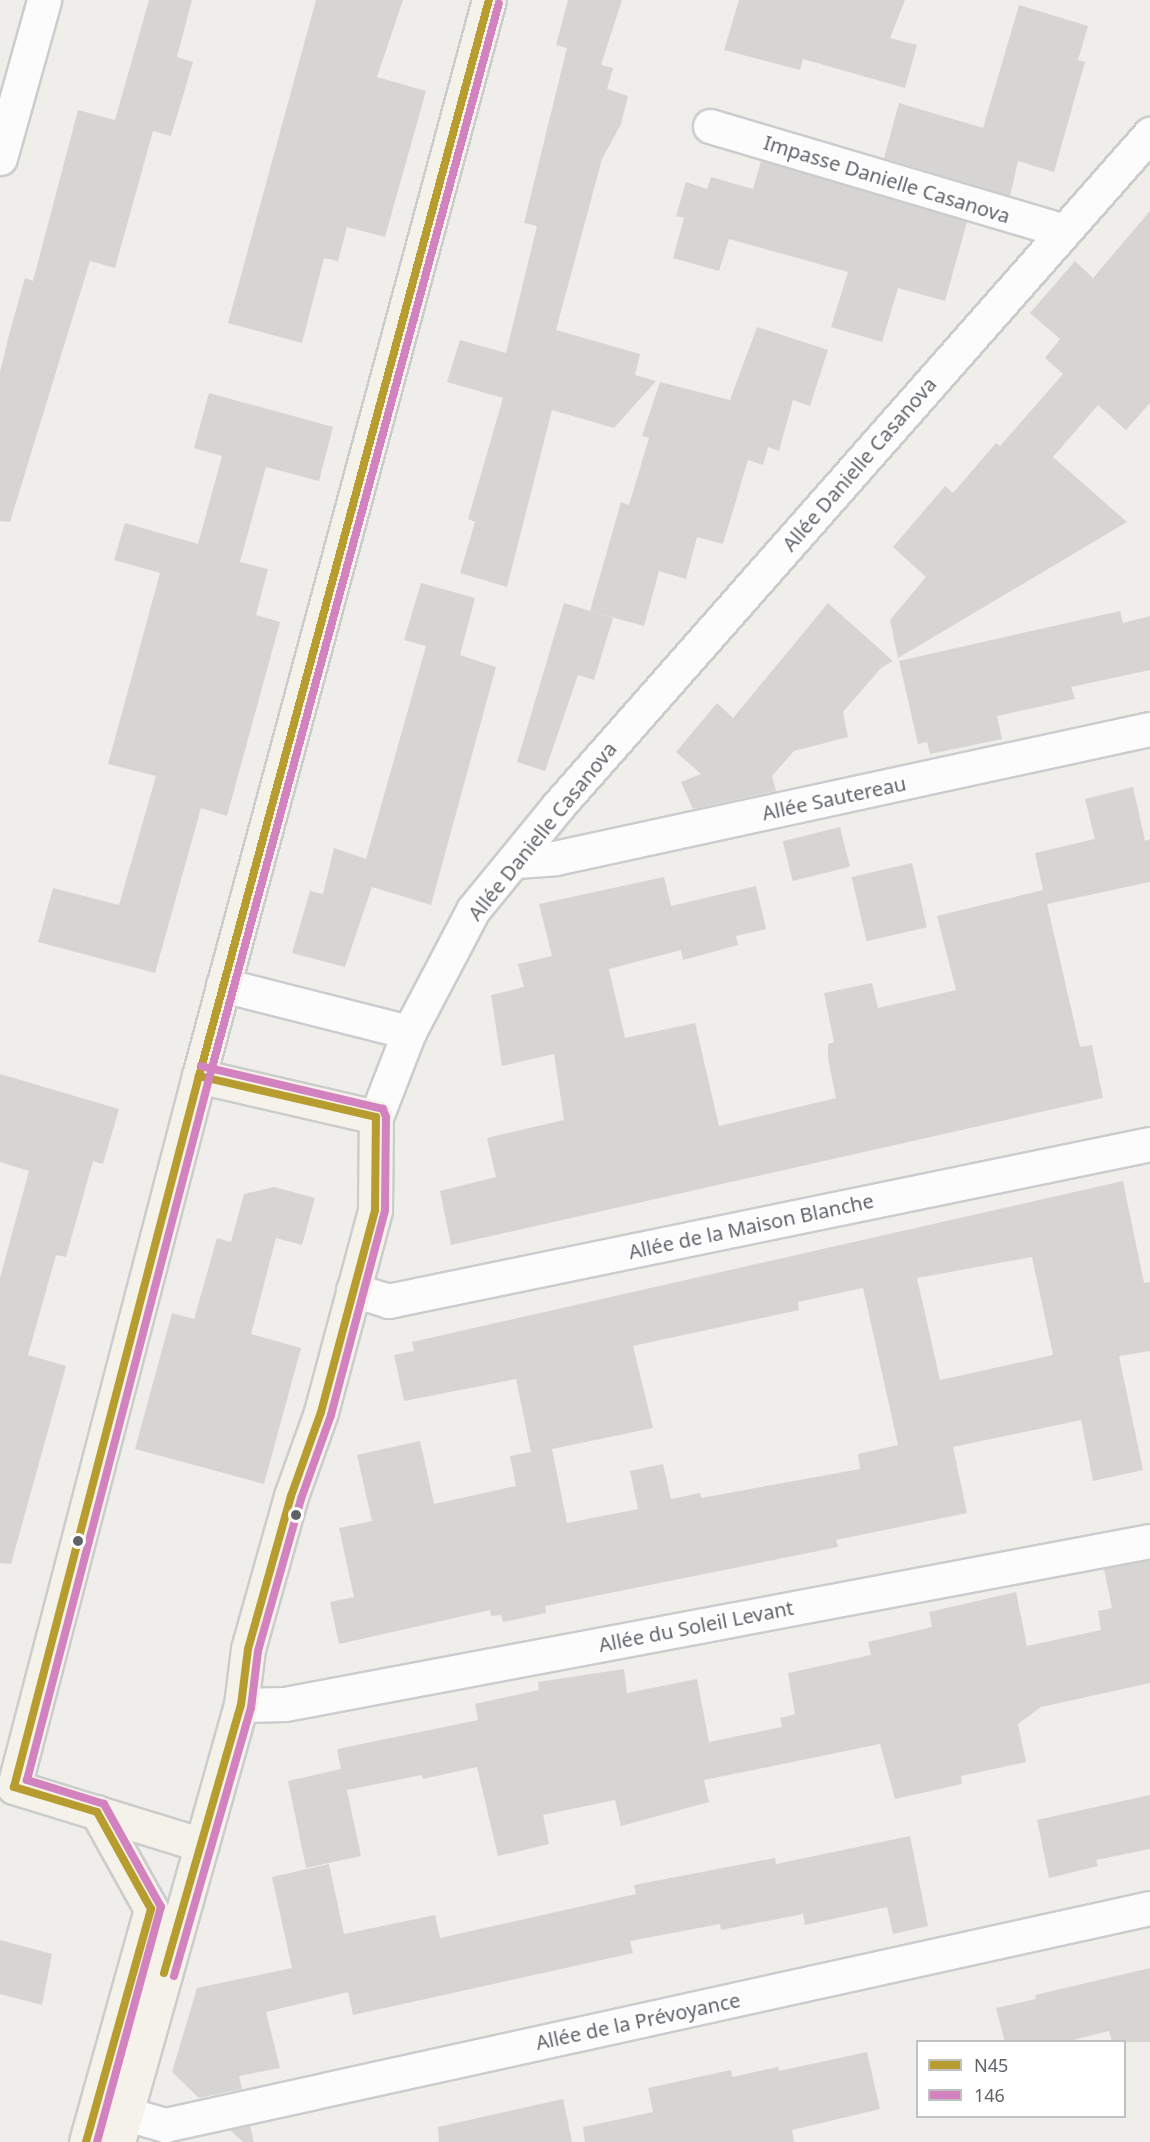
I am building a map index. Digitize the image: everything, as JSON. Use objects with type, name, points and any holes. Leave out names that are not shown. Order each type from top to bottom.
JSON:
[{"type":"main road","points":[[199,1844],[14,1787],[199,1076],[489,0]]},
{"type":"main road","points":[[199,1076],[376,1117]]},
{"type":"main road","name":"Allée Danielle Casanova","points":[[123,2128],[199,1844],[241,1705],[248,1649],[291,1496],[321,1412],[375,1210],[376,1117]]},
{"type":"main road","points":[[86,2142],[151,1910],[97,1812]]},
{"type":"street","points":[[0,158],[44,0]]},
{"type":"street","name":"Impasse Danielle Casanova","points":[[710,126],[1064,231]]},
{"type":"street","name":"Allée Danielle Casanova","points":[[376,1117],[409,1032],[473,910],[516,861],[558,806],[1150,134]]},
{"type":"street","name":"Allée Sautereau","points":[[516,861],[555,858],[1150,729]]},
{"type":"street","points":[[223,986],[409,1032]]},
{"type":"street","name":"Allée de la Maison Blanche","points":[[353,1290],[388,1301],[1150,1144]]},
{"type":"street","name":"Allée du Soleil Levant","points":[[241,1705],[285,1704],[1150,1541]]},
{"type":"street","name":"Allée de la Prévoyance","points":[[123,2128],[165,2125],[1150,1908]]},
{"type":"building","points":[[149,0],[192,0],[177,57],[193,62],[171,136],[153,131],[115,268],[90,261],[10,522],[0,521],[0,372],[25,278],[33,281],[78,110],[115,120]]},
{"type":"building","points":[[316,0],[403,0],[377,77],[426,91],[385,237],[347,227],[338,261],[324,258],[302,343],[228,323]]},
{"type":"building","points":[[568,0],[622,0],[601,65],[613,68],[607,89],[628,96],[621,124],[602,159],[556,330],[640,354],[635,375],[656,381],[614,428],[552,410],[507,587],[460,573],[475,522],[468,519],[503,398],[447,382],[460,340],[506,353],[537,226],[524,223],[567,48],[556,45]]},
{"type":"building","points":[[739,0],[905,0],[890,38],[917,45],[905,88],[803,59],[800,70],[724,50]]},
{"type":"building","points":[[1019,5],[1088,26],[1078,60],[1085,62],[1054,172],[1018,161],[1010,196],[884,158],[899,103],[983,128]]},
{"type":"building","points":[[761,161],[967,222],[945,301],[898,288],[882,342],[831,327],[848,272],[729,239],[719,271],[673,258],[684,218],[676,216],[686,182],[707,189],[711,177],[753,189]]},
{"type":"building","points":[[1150,211],[1150,403],[1126,430],[1098,405],[1053,457],[1127,522],[898,658],[890,620],[926,577],[893,547],[945,486],[953,493],[996,443],[1000,446],[1063,374],[1045,358],[1060,339],[1030,313],[1075,261],[1093,278]]},
{"type":"building","points":[[757,327],[828,350],[810,406],[793,400],[779,451],[768,447],[763,465],[748,460],[723,544],[697,537],[686,579],[659,571],[644,626],[590,611],[621,502],[629,505],[649,438],[642,436],[660,382],[730,400]]},
{"type":"building","points":[[209,393],[333,427],[319,481],[266,467],[240,562],[268,569],[256,615],[280,622],[227,816],[201,808],[155,973],[38,942],[53,888],[119,905],[156,776],[108,764],[160,573],[114,560],[125,523],[198,544],[222,456],[194,448]]},
{"type":"building","points":[[421,583],[475,598],[460,655],[496,667],[431,905],[372,887],[345,967],[292,953],[310,891],[323,894],[334,848],[366,859],[426,646],[404,640]]},
{"type":"building","points":[[564,603],[613,618],[594,680],[578,675],[545,771],[517,762]]},
{"type":"building","points":[[828,603],[893,661],[881,668],[843,712],[848,737],[794,751],[772,776],[776,791],[693,809],[681,782],[701,774],[676,752],[717,703],[733,718]]},
{"type":"building","points":[[1120,611],[1123,623],[1150,616],[1150,670],[1071,687],[1075,699],[997,716],[1002,739],[930,754],[927,742],[918,744],[899,661]]},
{"type":"building","points":[[1133,787],[1145,841],[1150,839],[1150,882],[1047,904],[1080,1047],[1092,1045],[1103,1098],[451,1245],[440,1191],[496,1177],[487,1138],[564,1120],[554,1054],[502,1066],[491,995],[524,987],[518,964],[552,956],[539,904],[664,877],[671,906],[756,886],[766,929],[736,936],[738,945],[683,960],[681,950],[609,969],[625,1038],[695,1023],[719,1126],[836,1098],[828,1059],[828,1044],[834,1042],[824,993],[872,983],[878,1008],[956,990],[937,916],[1043,890],[1035,853],[1095,839],[1085,799]]},
{"type":"building","points":[[840,827],[850,867],[793,881],[783,841]]},
{"type":"building","points":[[912,863],[927,927],[866,941],[852,877]]},
{"type":"building","points":[[0,1074],[119,1109],[103,1164],[93,1161],[66,1257],[56,1255],[28,1355],[66,1366],[11,1564],[0,1563],[0,1278],[29,1171],[0,1162]]},
{"type":"building","points":[[1123,1181],[1144,1283],[1150,1282],[1150,1351],[1119,1356],[1143,1470],[1093,1481],[1081,1420],[953,1447],[967,1513],[836,1540],[838,1547],[545,1606],[546,1613],[503,1622],[501,1615],[491,1616],[490,1610],[339,1644],[330,1602],[354,1597],[339,1528],[372,1521],[357,1455],[420,1441],[434,1504],[516,1486],[510,1456],[531,1452],[516,1379],[404,1401],[394,1355],[414,1351],[412,1342]],"holes":[[[1032,1257],[1053,1355],[940,1380],[917,1278]],[[863,1288],[898,1445],[858,1454],[860,1469],[701,1498],[700,1493],[671,1499],[663,1464],[630,1471],[638,1509],[567,1523],[552,1449],[653,1428],[633,1346],[799,1310],[798,1302]]]},
{"type":"building","points":[[274,1187],[315,1198],[302,1245],[276,1238],[251,1334],[301,1348],[264,1484],[135,1449],[172,1313],[194,1319],[217,1238],[231,1242],[244,1194]]},
{"type":"building","points":[[1150,1560],[1150,1683],[1041,1707],[1018,1724],[1026,1762],[961,1776],[962,1784],[895,1799],[880,1744],[704,1780],[709,1802],[621,1826],[615,1800],[543,1815],[549,1844],[498,1856],[477,1767],[423,1779],[422,1775],[347,1790],[361,1856],[306,1868],[288,1781],[341,1769],[337,1749],[478,1720],[475,1704],[539,1690],[538,1682],[624,1669],[627,1693],[697,1679],[709,1742],[782,1727],[780,1718],[795,1714],[788,1673],[871,1655],[868,1642],[932,1627],[929,1612],[1016,1592],[1027,1646],[1101,1630],[1098,1611],[1112,1608],[1104,1569]]},
{"type":"building","points":[[1150,1795],[1150,1849],[1096,1860],[1098,1866],[1049,1878],[1037,1820]]},
{"type":"building","points":[[910,1836],[928,1926],[893,1934],[887,1907],[805,1925],[803,1914],[721,1930],[720,1924],[630,1941],[633,1953],[353,2015],[348,1992],[266,2012],[280,2068],[239,2076],[242,2089],[199,2098],[172,2072],[197,1988],[292,1968],[272,1877],[329,1864],[344,1934],[435,1915],[440,1938],[636,1894],[634,1885],[775,1858],[776,1864]]},
{"type":"building","points":[[0,1940],[52,1954],[42,2005],[0,1994]]},
{"type":"building","points":[[1150,1968],[1150,2042],[1111,2040],[1109,2031],[1073,2040],[1004,2040],[996,2008],[1036,1999],[1035,1995]]},
{"type":"building","points":[[867,2052],[880,2109],[792,2130],[794,2142],[585,2142],[583,2127],[653,2112],[648,2088],[731,2070],[732,2077],[778,2067],[779,2071]]},
{"type":"building","points":[[563,2099],[572,2142],[439,2142],[438,2127]]},
{"type":"building","points":[[250,2125],[254,2142],[243,2142],[230,2130]]},
{"type":"transit line","name":"N45","points":[[86,2142],[151,1909],[97,1812],[14,1787],[199,1076],[489,0]]},
{"type":"transit line","name":"146","points":[[97,2142],[161,1907],[104,1804],[27,1780],[209,1079],[499,3]]},
{"type":"transit line","name":"146","points":[[174,1976],[251,1708],[258,1651],[301,1499],[331,1415],[385,1210],[386,1117],[383,1109],[201,1066]]},
{"type":"transit line","name":"N45","points":[[164,1973],[241,1705],[248,1649],[291,1496],[321,1412],[375,1210],[376,1117],[199,1076]]}]
